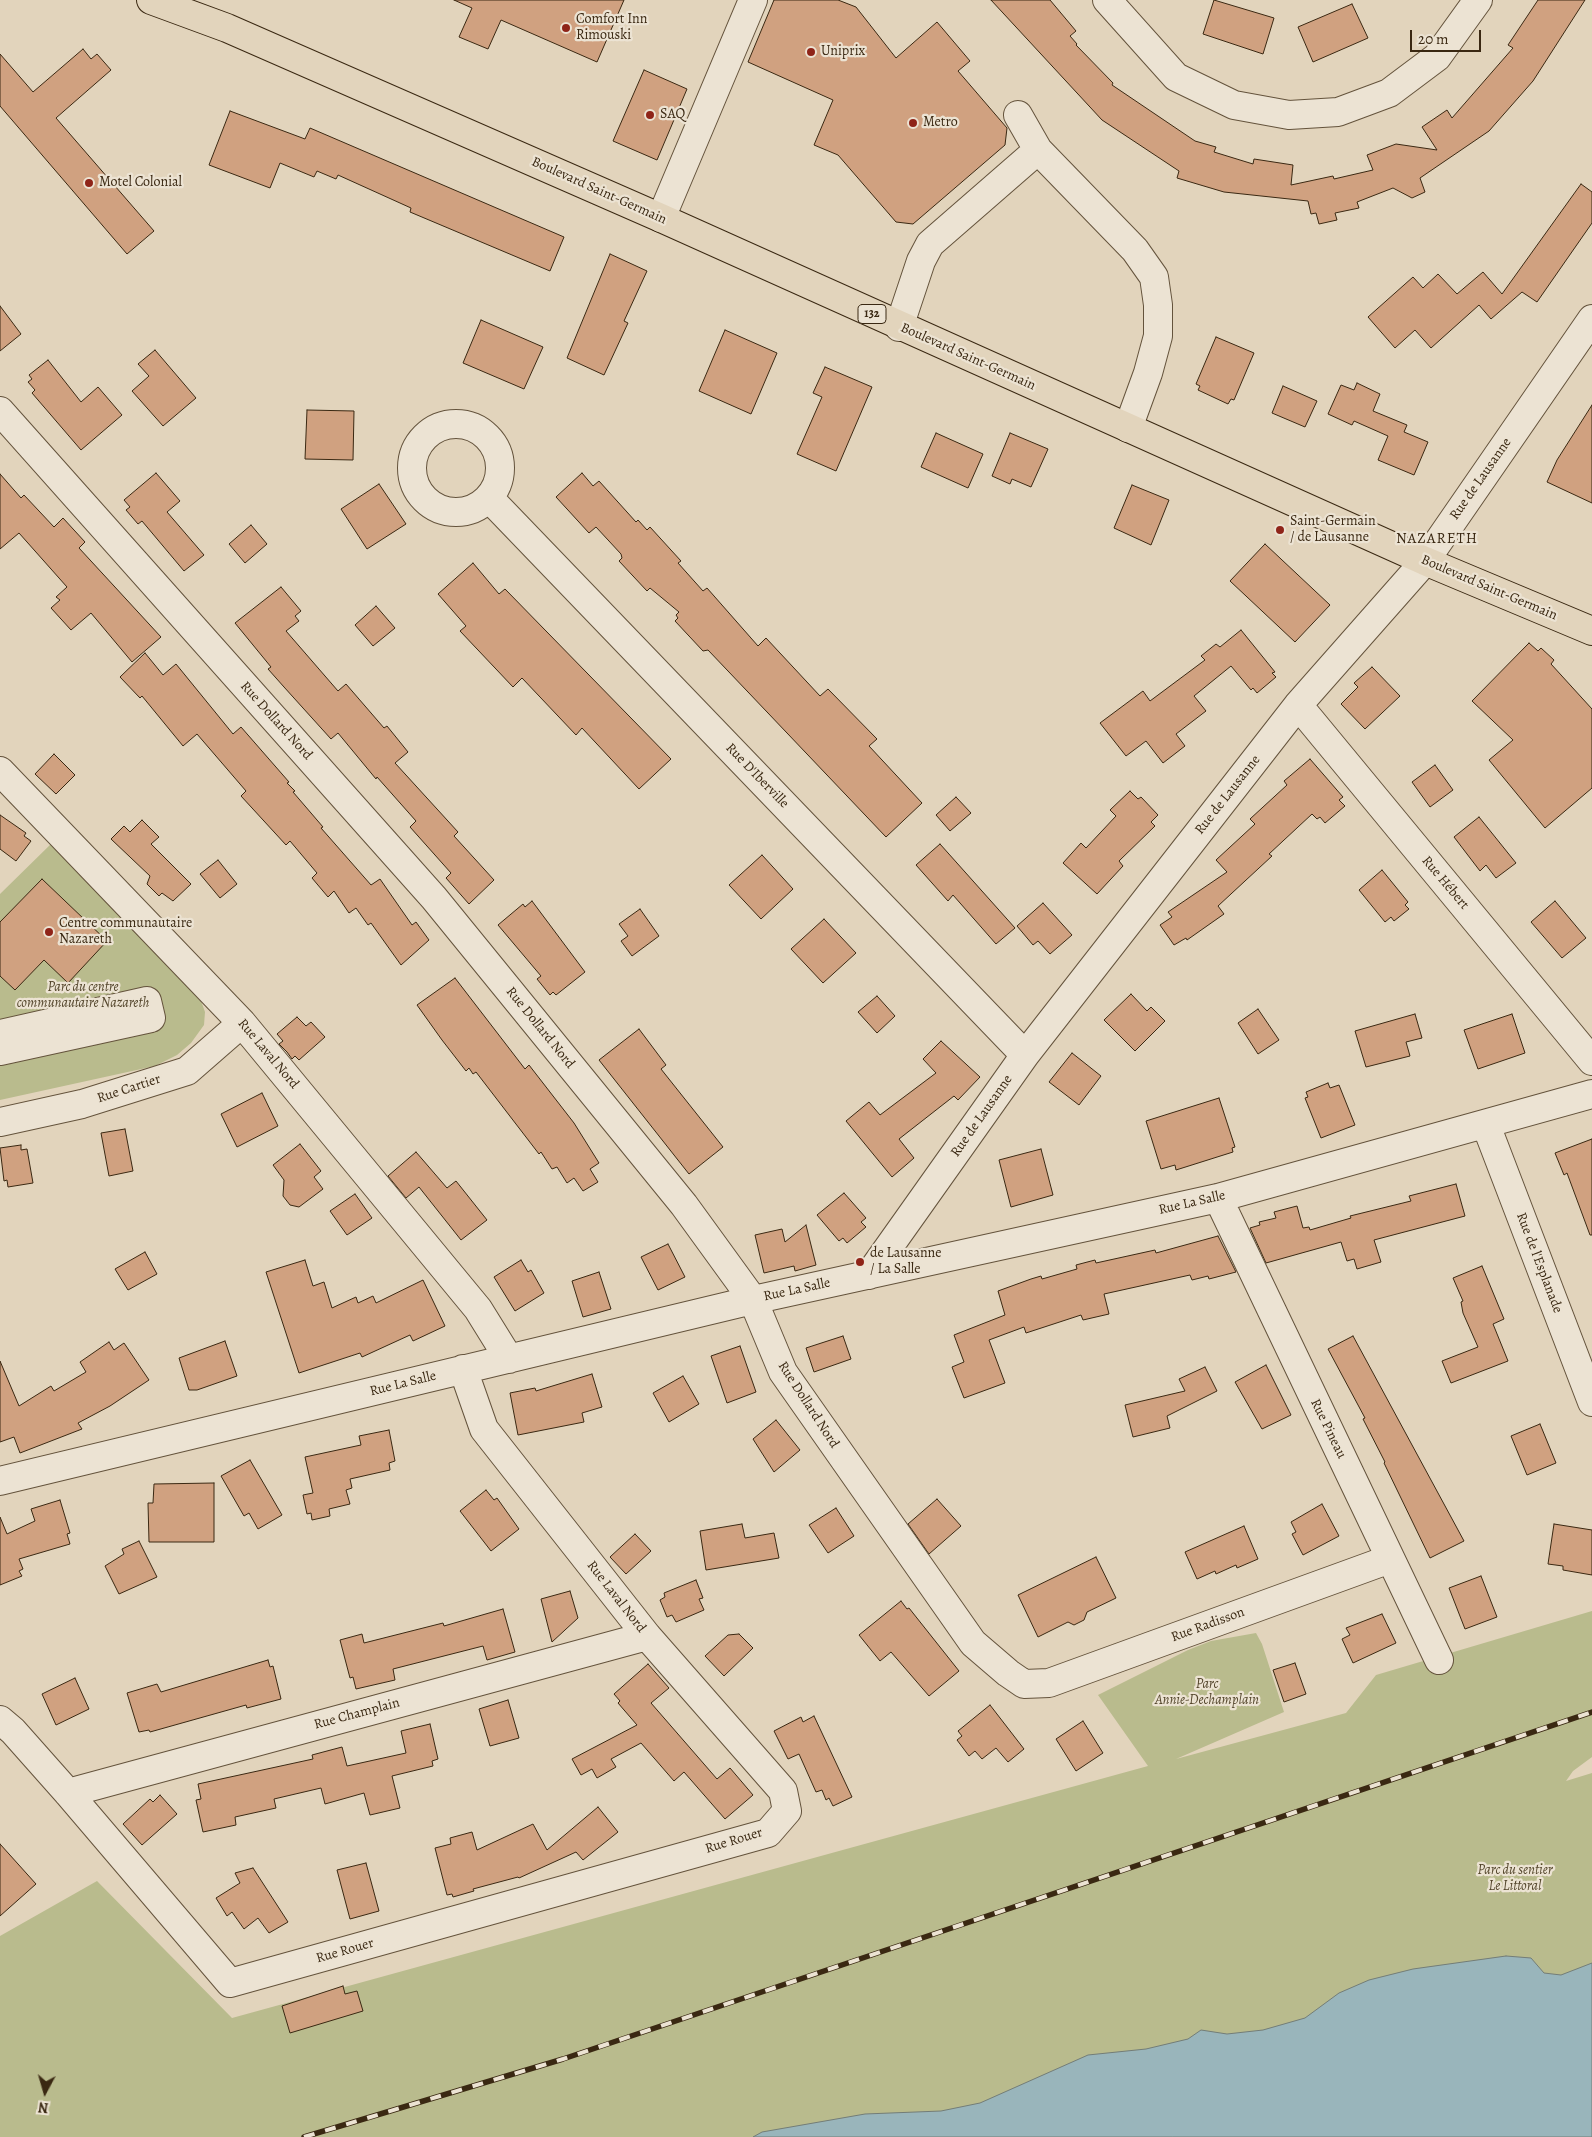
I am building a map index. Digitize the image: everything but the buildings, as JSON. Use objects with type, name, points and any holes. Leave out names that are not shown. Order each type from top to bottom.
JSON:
[{"type":"main road","name":"Boulevard Saint-Germain","points":[[151,0],[227,28],[661,218],[1425,561],[1592,631]]},
{"type":"street","points":[[661,218],[753,0]]},
{"type":"street","points":[[1107,0],[1176,77],[1234,105],[1289,115],[1338,112],[1389,93],[1438,57],[1478,0]]},
{"type":"street","points":[[1018,115],[1038,150],[1135,250],[1154,277],[1158,305],[1158,336],[1148,373],[1128,428]]},
{"type":"street","points":[[899,326],[921,260],[930,244],[1038,150]]},
{"type":"street","name":"Rue de Lausanne","points":[[869,1275],[1025,1055],[1298,705],[1425,561],[1592,319]]},
{"type":"street","name":"Rue Dollard Nord","points":[[0,411],[434,898],[684,1205],[753,1300],[783,1372],[973,1643],[1024,1684]]},
{"type":"street","name":"Rue D'Iberville","points":[[489,498],[1025,1055]]},
{"type":"street","name":"Rue Hébert","points":[[1298,705],[1592,1061]]},
{"type":"street","name":"Rue Laval Nord","points":[[0,771],[242,1023],[478,1309],[510,1359]]},
{"type":"street","points":[[0,1034],[148,1001],[151,1018],[0,1051]]},
{"type":"street","name":"Rue Cartier","points":[[0,1122],[82,1104],[187,1070],[242,1023]]},
{"type":"street","name":"Rue La Salle","points":[[0,1481],[753,1300],[1218,1198],[1592,1094]]},
{"type":"street","name":"Rue de l'Esplanade","points":[[1486,1125],[1592,1402]]},
{"type":"street","name":"Rue Pineau","points":[[1218,1198],[1439,1660]]},
{"type":"street","name":"Rue Laval Nord","points":[[464,1369],[484,1429],[647,1636],[783,1791],[787,1811]]},
{"type":"street","name":"Rue Radisson","points":[[1024,1684],[1049,1683],[1390,1559]]},
{"type":"street","name":"Rue Champlain","points":[[68,1793],[647,1636]]},
{"type":"street","name":"Rue Rouer","points":[[0,1720],[13,1731],[68,1793],[230,1983],[768,1833],[787,1811]]},
{"type":"green space","name":"Parc du centre communautaire Nazareth","points":[[53,842],[200,998],[205,1012],[204,1025],[191,1043],[177,1055],[155,1066],[0,1100],[0,894]]},
{"type":"green space","points":[[1592,1611],[1592,1757],[1573,1771],[1566,1781],[1592,1773],[1592,2137],[0,2137],[0,1936],[97,1881],[232,2018],[1148,1766],[1098,1695],[1188,1650],[1211,1641],[1256,1633],[1262,1644],[1284,1712],[1176,1759],[1346,1713],[1376,1675]]},
{"type":"water","points":[[1506,1956],[1531,1958],[1544,1973],[1561,1975],[1592,1963],[1592,2137],[753,2137],[762,2132],[865,2114],[941,2111],[980,2103],[1088,2055],[1146,2049],[1188,2039],[1201,2030],[1227,2034],[1263,2030],[1305,2018],[1339,1993],[1369,1980],[1413,1969]]},
{"type":"railway","points":[[304,2137],[563,2059],[1592,1712]]},
{"type":"place","name":"Comfort Inn Rimouski","points":[[566,28]]},
{"type":"place","name":"Uniprix","points":[[811,52]]},
{"type":"place","name":"SAQ","points":[[650,115]]},
{"type":"place","name":"Metro","points":[[913,123]]},
{"type":"place","name":"Motel Colonial","points":[[89,183]]},
{"type":"place","name":"Saint-Germain / de Lausanne","points":[[1280,530]]},
{"type":"place","name":"Centre communautaire Nazareth","points":[[49,932]]},
{"type":"place","name":"de Lausanne / La Salle","points":[[860,1262]]},
{"type":"district","name":"NAZARETH","points":[[1437,539]]},
{"type":"park label","name":"Parc Annie-Dechamplain","points":[[1207,1694]]},
{"type":"park label","name":"Parc du sentier Le Littoral","points":[[1515,1879]]}]
